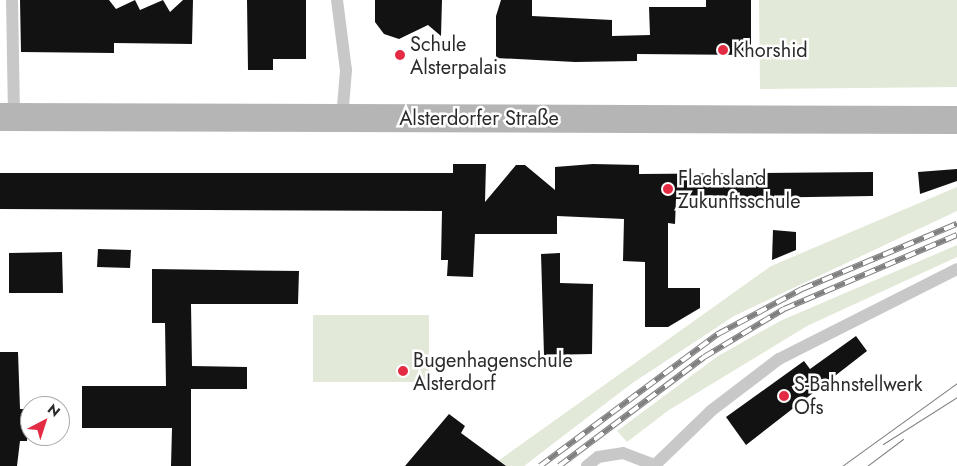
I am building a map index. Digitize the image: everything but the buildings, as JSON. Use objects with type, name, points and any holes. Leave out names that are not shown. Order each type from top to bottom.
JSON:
[{"type":"street","name":"Alsterdorfer Straße","points":[[7,117],[957,120]]},
{"type":"lane","points":[[7,117],[12,0]]},
{"type":"lane","points":[[337,0],[346,70],[342,119]]},
{"type":"lane","points":[[587,466],[598,458],[622,453],[655,466],[712,410],[779,359],[957,268]]},
{"type":"green space","points":[[759,0],[957,0],[957,87],[760,89]]},
{"type":"green space","points":[[957,187],[957,211],[734,316],[631,384],[524,466],[491,466],[771,266]]},
{"type":"green space","points":[[957,245],[957,257],[807,326],[669,410],[627,442],[617,431],[718,356],[780,321]]},
{"type":"green space","points":[[313,315],[429,315],[429,382],[313,382]]},
{"type":"tram line","points":[[842,466],[957,383]]},
{"type":"tram line","points":[[883,444],[957,397]]},
{"type":"tram line","points":[[867,466],[903,439]]},
{"type":"railway","points":[[540,466],[718,334],[802,289],[957,224]]},
{"type":"railway","points":[[559,466],[704,357],[784,309],[957,235]]},
{"type":"place","name":"Khorshid","points":[[723,50]]},
{"type":"place","name":"Schule Alsterpalais","points":[[400,55]]},
{"type":"place","name":"Flachsland Zukunftsschule","points":[[668,189]]},
{"type":"place","name":"Bugenhagenschule Alsterdorf","points":[[403,371]]},
{"type":"place","name":"S-Bahnstellwerk Ofs","points":[[784,396]]}]
